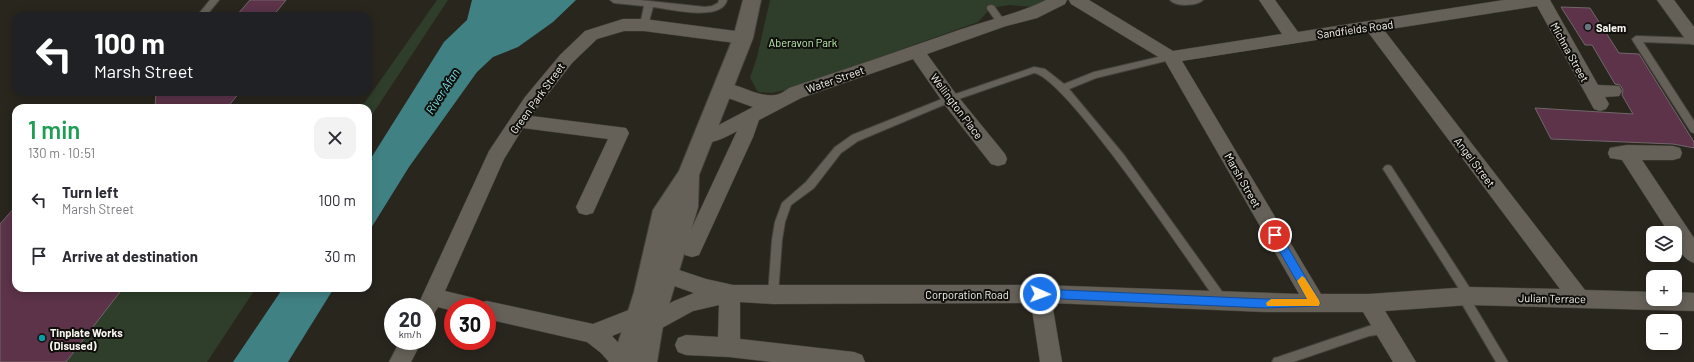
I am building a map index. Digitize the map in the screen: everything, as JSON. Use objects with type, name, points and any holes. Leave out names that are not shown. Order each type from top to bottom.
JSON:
[{"type":"street","points":[[644,362],[646,292],[664,210],[688,175],[743,38],[752,0]]},
{"type":"street","name":"Water Street","points":[[702,137],[720,132],[795,93],[1001,22],[1031,14],[1059,0]]},
{"type":"street","points":[[1077,0],[1172,57]]},
{"type":"street","points":[[1267,0],[1294,38]]},
{"type":"street","name":"Sandfields Road","points":[[1172,57],[1540,0]]},
{"type":"street","name":"Michna Street","points":[[1540,0],[1596,97],[1613,91]]},
{"type":"street","points":[[1665,0],[1694,40]]},
{"type":"street","name":"Green Park Street","points":[[432,298],[496,156],[531,102],[566,58],[591,35],[622,25],[644,25],[710,35],[743,38]]},
{"type":"street","name":"Angel Street","points":[[1372,26],[1578,298]]},
{"type":"street","name":"Wellington Place","points":[[916,51],[950,99],[998,159]]},
{"type":"street","name":"Marsh Street","points":[[1172,57],[1315,303]]},
{"type":"street","points":[[723,90],[756,101],[779,102]]},
{"type":"street","points":[[692,249],[744,137],[751,116]]},
{"type":"street","points":[[518,121],[620,133],[586,207]]},
{"type":"street","points":[[1673,153],[1620,152],[1694,255]]},
{"type":"street","points":[[496,312],[593,334],[609,346],[623,362],[667,275],[687,206],[688,175]]},
{"type":"street","points":[[646,292],[667,275]]},
{"type":"street","points":[[667,275],[706,288],[730,293],[729,347]]},
{"type":"street","name":"Corporation Road","points":[[593,334],[645,320],[685,305],[730,293],[755,293],[773,296],[1040,294],[1222,300],[1265,303],[1369,303],[1410,299]]},
{"type":"street","points":[[1040,294],[1051,362]]},
{"type":"street","name":"Julian Terrace","points":[[1410,299],[1466,296],[1694,302]]},
{"type":"street","points":[[1369,303],[1405,362]]},
{"type":"street","points":[[686,345],[729,347],[847,362]]},
{"type":"street","points":[[400,362],[406,350]]},
{"type":"lane","points":[[204,12],[215,0]]},
{"type":"lane","points":[[614,1],[648,5],[714,9],[722,4],[723,0]]},
{"type":"lane","points":[[1174,0],[1183,2],[1199,0]]},
{"type":"lane","points":[[644,25],[648,5]]},
{"type":"lane","points":[[991,8],[1001,22]]},
{"type":"lane","points":[[1694,40],[1636,39],[1694,129]]},
{"type":"lane","points":[[1063,88],[1094,75],[1172,57]]},
{"type":"lane","points":[[773,296],[777,240],[780,222],[788,203],[810,185],[838,150],[855,138],[950,99],[1034,70],[1042,70],[1063,88],[1121,158],[1222,300]]},
{"type":"lane","points":[[1388,169],[1466,296],[1502,362]]},
{"type":"lane","points":[[1278,362],[1369,331],[1385,329]]},
{"type":"green space","points":[[437,0],[448,0],[372,115],[372,104],[364,104],[369,96],[372,96],[372,92]]},
{"type":"green space","name":"Aberavon Park","points":[[770,0],[1045,0],[1032,7],[1009,5],[991,8],[978,22],[790,89],[772,93],[758,92],[750,78],[757,57]]},
{"type":"green space","points":[[120,292],[253,292],[207,362],[65,362]]},
{"type":"water","name":"River Afan","points":[[472,0],[576,0],[553,22],[518,47],[493,57],[477,72],[409,167],[372,227],[372,157],[444,42],[467,20]]},
{"type":"water","points":[[280,292],[332,292],[288,362],[233,362]]},
{"type":"building","points":[[250,0],[286,0],[276,12],[240,12]]},
{"type":"building","points":[[1561,7],[1590,8],[1619,53],[1639,54],[1694,142],[1694,148],[1673,144],[1551,139],[1535,108],[1633,114],[1622,95],[1623,90],[1620,85],[1615,84],[1592,45],[1585,45]]},
{"type":"building","points":[[156,96],[237,96],[230,104],[155,104]]},
{"type":"building","name":"Tinplate Works (Disused)","points":[[12,210],[12,292],[120,292],[66,362],[0,362],[0,224]]},
{"type":"slow traffic","points":[[1271,303],[1315,303],[1302,281]]},
{"type":"place","name":"Salem","points":[[1588,27]]},
{"type":"place","name":"Tinplate Works (Disused)","points":[[42,338]]},
{"type":"route","points":[[1040,294],[1222,300],[1265,303],[1315,303],[1275,235]]}]
